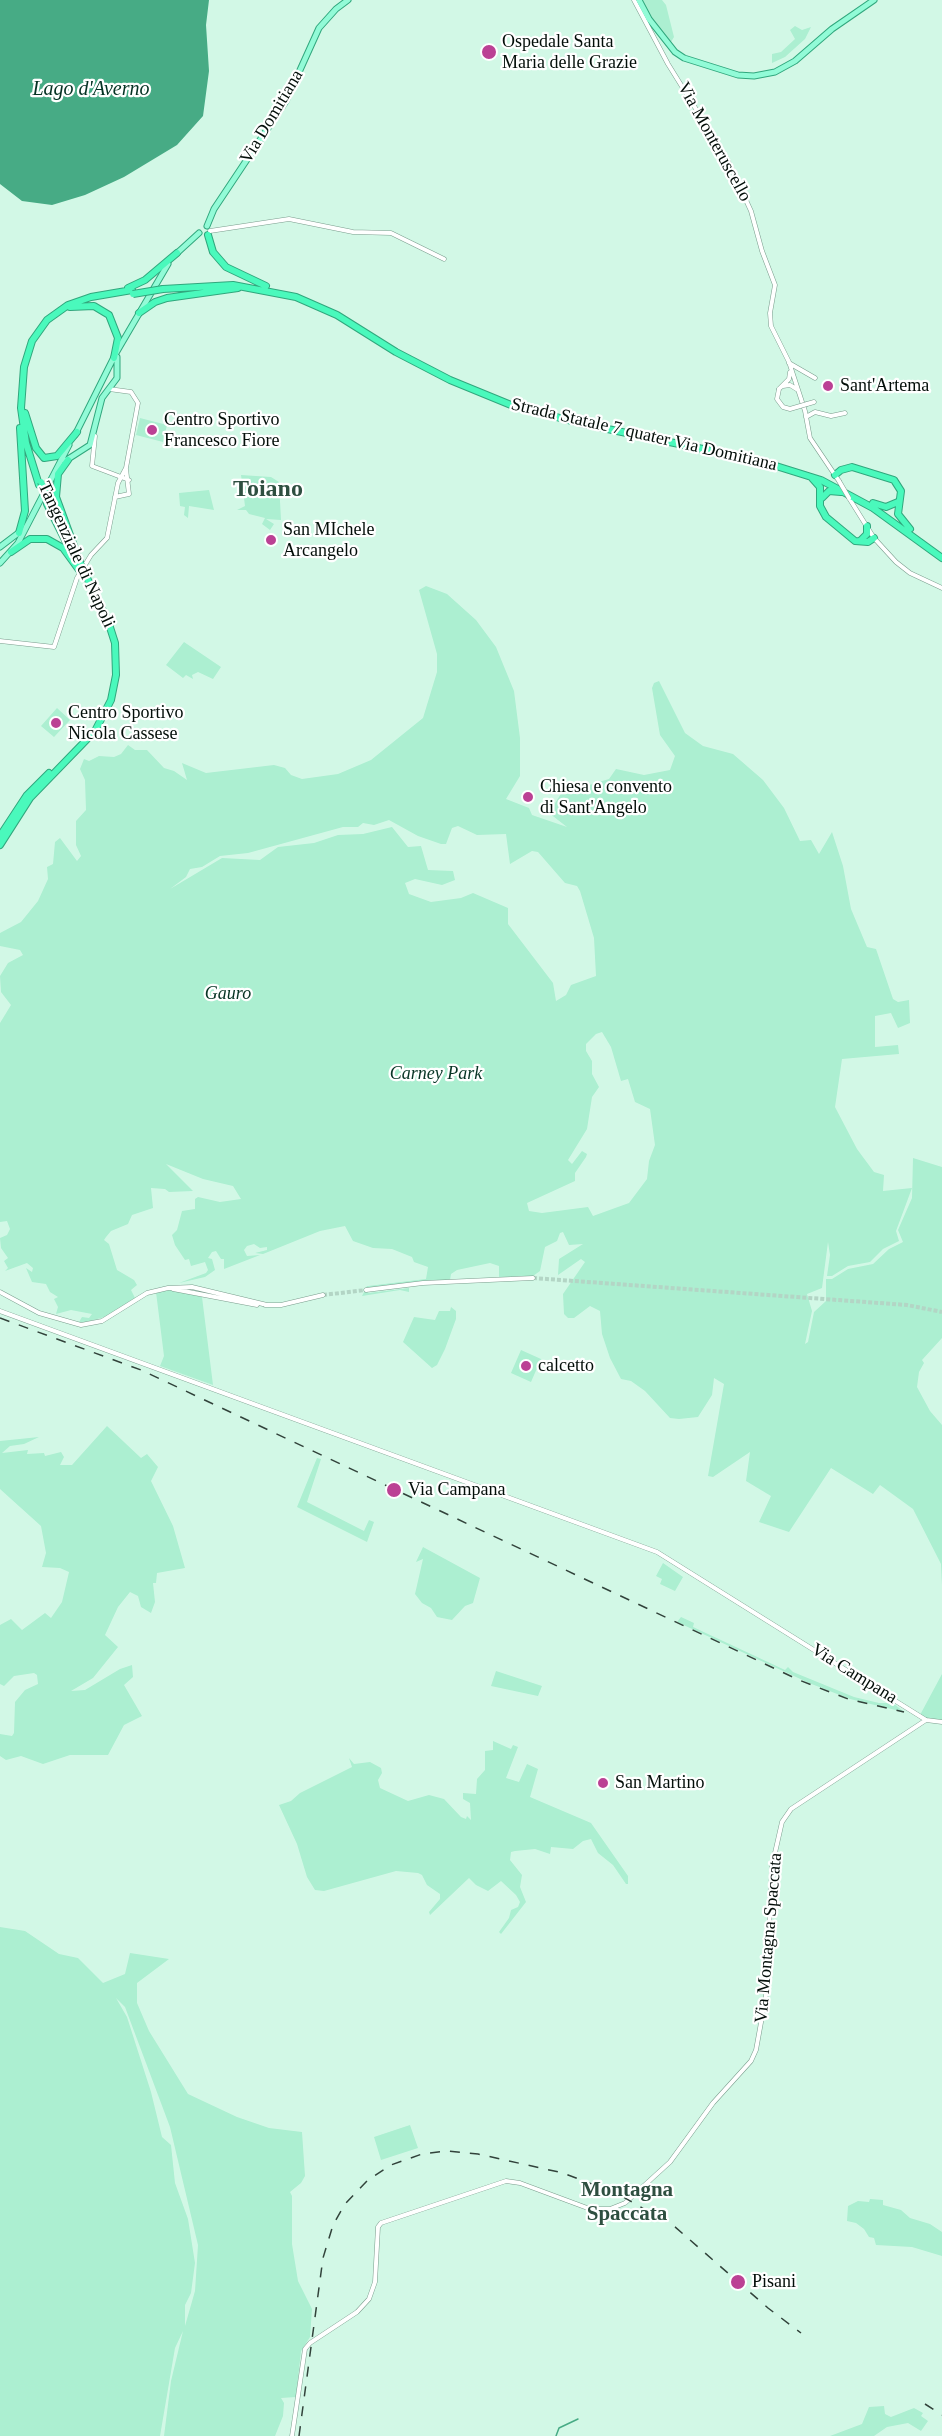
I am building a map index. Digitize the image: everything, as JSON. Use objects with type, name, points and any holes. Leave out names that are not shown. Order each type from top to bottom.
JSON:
[{"type":"highway","points":[[208,231],[213,252],[226,267],[266,286]]},
{"type":"highway","points":[[116,293],[138,284],[177,254]]},
{"type":"highway","name":"Strada Statale 7 quater Via Domitiana","points":[[133,292],[215,281],[266,286],[325,305],[408,355],[491,394],[561,415],[777,462],[827,479],[873,503],[942,556]]},
{"type":"highway","name":"Strada Statale 7 quater Via Domitiana","points":[[163,287],[212,284],[248,286],[287,294],[323,308],[413,362],[511,405],[570,421],[760,461],[807,474],[884,514],[942,556]]},
{"type":"highway","points":[[139,313],[155,302],[167,298],[248,286]]},
{"type":"highway","name":"Tangenziale di Napoli","points":[[0,845],[30,798],[95,731],[111,700],[116,675],[115,643],[108,621],[40,484],[23,414],[24,367],[38,331],[62,308],[116,293],[133,292]]},
{"type":"highway","name":"Tangenziale di Napoli","points":[[23,414],[26,378],[33,346],[50,321],[70,307],[100,297],[133,292]]},
{"type":"highway","points":[[70,307],[94,306],[109,315],[118,338],[114,358]]},
{"type":"highway","points":[[23,414],[36,448],[44,458],[57,456],[75,435]]},
{"type":"highway","points":[[19,533],[25,514],[20,423],[23,414]]},
{"type":"highway","points":[[68,460],[58,474],[56,494],[80,568]]},
{"type":"highway","points":[[830,468],[842,470],[853,468],[894,480],[901,489],[898,514],[909,529]]},
{"type":"highway","points":[[836,478],[842,470]]},
{"type":"highway","points":[[807,474],[820,487],[821,510],[826,517],[850,538],[877,541]]},
{"type":"highway","points":[[820,501],[829,490],[848,495]]},
{"type":"highway","points":[[873,503],[886,507],[898,501]]},
{"type":"highway","points":[[862,541],[867,534],[867,526]]},
{"type":"highway","points":[[13,550],[30,539],[47,539],[63,548],[80,568]]},
{"type":"highway","name":"Tangenziale di Napoli","points":[[0,836],[27,795],[93,727],[107,699],[113,670],[111,644],[103,617],[85,577]]},
{"type":"main road","points":[[639,0],[650,19],[679,55],[730,73],[754,76],[775,72],[795,61],[832,29],[874,0]]},
{"type":"main road","name":"Via Domitiana","points":[[208,231],[215,207],[290,94],[319,28],[344,1]]},
{"type":"main road","points":[[0,562],[13,550],[162,271],[199,233],[200,226],[208,231],[202,236],[199,233]]},
{"type":"main road","points":[[57,468],[90,446],[102,398],[115,383],[118,374],[116,361],[118,351]]},
{"type":"main road","points":[[103,381],[111,376],[115,383]]},
{"type":"main road","points":[[75,435],[72,450],[80,453]]},
{"type":"main road","points":[[0,547],[19,533],[32,515]]},
{"type":"main road","points":[[11,541],[13,550]]},
{"type":"main road","points":[[0,554],[0,562]]},
{"type":"street","name":"Via Monteruscello","points":[[634,0],[668,64],[727,159],[751,211],[762,251],[775,285],[770,313],[771,326],[789,362],[810,438],[877,541],[904,569],[942,588]]},
{"type":"street","points":[[208,231],[289,219],[353,232],[391,233],[444,259]]},
{"type":"street","points":[[789,362],[815,378]]},
{"type":"street","points":[[790,368],[789,379],[781,388],[777,399],[783,407],[790,409],[814,402]]},
{"type":"street","points":[[781,388],[790,386],[798,390]]},
{"type":"street","points":[[0,641],[54,647],[77,578],[91,555],[107,538],[116,490],[126,468],[138,401],[131,392],[108,389]]},
{"type":"street","points":[[806,417],[815,412],[831,416],[845,413]]},
{"type":"street","points":[[96,421],[92,466],[129,480]]},
{"type":"street","points":[[115,498],[120,494],[129,494],[126,468]]},
{"type":"street","points":[[116,490],[120,494]]},
{"type":"street","points":[[366,1290],[427,1283],[533,1278]]},
{"type":"street","points":[[0,1294],[39,1313],[81,1325],[102,1321],[147,1293],[168,1288],[189,1287],[267,1305]]},
{"type":"street","points":[[168,1288],[235,1303],[267,1305],[323,1295]]},
{"type":"street","name":"Via Campana","points":[[1,1310],[657,1552],[926,1720],[942,1722]]},
{"type":"street","name":"Via Montagna Spaccata","points":[[292,2436],[305,2349],[310,2343],[357,2312],[369,2299],[375,2282],[378,2228],[381,2223],[506,2181],[520,2183],[590,2209],[610,2210],[625,2203],[672,2160],[713,2103],[751,2061],[756,2050],[766,2004],[768,1912],[778,1836],[782,1822],[791,1809],[926,1720]]},
{"type":"green space","points":[[641,0],[662,0],[666,5],[674,37],[671,42],[653,22]]},
{"type":"green space","points":[[795,26],[802,30],[811,27],[805,39],[785,57],[772,63],[772,54],[781,52],[795,39],[790,30]]},
{"type":"green space","name":"Centro Sportivo Francesco Fiore","points":[[140,418],[167,425],[163,442],[136,435]]},
{"type":"green space","points":[[241,475],[271,477],[279,482],[281,520],[266,519],[274,524],[270,530],[262,524],[265,518],[249,514],[246,510],[237,510],[245,506]]},
{"type":"green space","points":[[209,490],[214,510],[189,506],[188,518],[184,515],[185,507],[180,506],[179,493]]},
{"type":"green space","points":[[426,586],[447,594],[476,620],[496,647],[514,691],[520,738],[520,776],[506,799],[529,808],[532,815],[567,827],[549,813],[567,784],[576,789],[609,779],[616,769],[644,775],[670,770],[675,756],[660,735],[652,688],[654,683],[659,681],[685,733],[703,746],[733,754],[763,780],[784,808],[800,841],[811,840],[819,854],[832,832],[843,866],[851,909],[867,947],[876,949],[893,999],[898,1002],[909,1000],[910,1023],[898,1028],[891,1013],[875,1016],[875,1047],[898,1045],[899,1054],[842,1059],[835,1107],[857,1149],[874,1172],[884,1175],[883,1191],[912,1188],[896,1231],[899,1241],[883,1249],[870,1262],[848,1266],[832,1276],[827,1276],[830,1255],[828,1242],[822,1288],[807,1294],[812,1311],[805,1344],[808,1342],[814,1312],[826,1301],[826,1279],[832,1279],[848,1269],[873,1264],[889,1249],[903,1242],[898,1230],[912,1198],[913,1158],[942,1167],[942,1338],[922,1360],[924,1363],[919,1372],[917,1387],[930,1411],[942,1425],[942,1585],[941,1564],[913,1509],[880,1485],[873,1494],[831,1468],[789,1532],[759,1522],[771,1496],[746,1481],[750,1452],[713,1477],[708,1476],[724,1384],[714,1378],[712,1395],[698,1417],[679,1419],[670,1418],[645,1391],[631,1381],[621,1379],[610,1358],[602,1334],[600,1311],[590,1306],[574,1318],[568,1318],[564,1314],[563,1294],[585,1262],[581,1259],[558,1275],[559,1259],[583,1244],[569,1245],[563,1232],[560,1233],[557,1241],[545,1247],[540,1271],[533,1276],[499,1277],[499,1266],[490,1263],[457,1270],[451,1274],[450,1280],[366,1289],[368,1293],[409,1288],[409,1292],[400,1290],[362,1296],[367,1286],[426,1279],[428,1267],[392,1249],[373,1248],[353,1241],[345,1226],[320,1231],[263,1254],[255,1253],[267,1250],[267,1247],[260,1248],[254,1244],[247,1246],[244,1250],[247,1256],[260,1255],[224,1269],[224,1259],[221,1259],[216,1251],[212,1252],[208,1258],[212,1259],[215,1270],[205,1277],[179,1283],[206,1273],[208,1270],[205,1262],[191,1266],[189,1259],[185,1260],[175,1245],[172,1235],[177,1230],[182,1211],[195,1209],[195,1199],[198,1197],[220,1202],[241,1199],[233,1186],[203,1179],[166,1164],[193,1191],[169,1192],[165,1189],[151,1188],[153,1208],[132,1215],[128,1224],[111,1231],[104,1240],[109,1244],[117,1270],[134,1280],[137,1285],[131,1290],[135,1298],[111,1315],[79,1322],[82,1317],[89,1318],[92,1314],[71,1310],[56,1314],[58,1307],[54,1299],[58,1297],[50,1292],[46,1284],[32,1282],[26,1268],[32,1272],[33,1268],[27,1263],[5,1271],[8,1268],[4,1261],[8,1258],[1,1248],[0,1238],[7,1235],[10,1229],[7,1221],[0,1222],[0,1023],[11,1005],[1,992],[0,976],[8,963],[23,955],[20,950],[0,946],[0,933],[21,922],[38,901],[48,879],[47,867],[53,864],[55,842],[60,838],[77,861],[81,856],[76,845],[76,821],[86,810],[85,780],[80,769],[84,759],[89,761],[99,756],[114,757],[121,754],[128,745],[135,750],[147,750],[164,768],[174,771],[187,780],[182,763],[206,773],[274,765],[285,768],[291,775],[302,779],[338,774],[371,760],[423,718],[437,672],[437,654],[419,590]],"holes":[[[389,820],[418,836],[441,844],[446,844],[452,828],[458,826],[477,835],[506,834],[510,864],[532,851],[538,852],[565,883],[577,886],[580,891],[594,938],[596,976],[571,985],[566,995],[556,1001],[553,983],[508,924],[508,908],[473,893],[461,898],[431,902],[409,894],[405,883],[415,879],[442,885],[455,880],[453,871],[428,870],[421,846],[408,847],[392,827],[363,834],[338,835],[314,843],[278,847],[260,860],[222,858],[170,889],[186,877],[190,869],[202,867],[220,856],[248,853],[343,827],[358,827],[363,823],[374,825]],[[602,1032],[611,1047],[621,1081],[628,1079],[635,1102],[650,1109],[655,1145],[649,1161],[647,1179],[629,1203],[593,1216],[588,1207],[542,1213],[529,1211],[527,1203],[575,1181],[575,1173],[586,1157],[587,1154],[582,1151],[572,1164],[568,1160],[587,1129],[592,1097],[599,1087],[592,1074],[592,1061],[586,1051],[586,1044],[596,1034]]]},
{"type":"green space","points":[[184,642],[221,667],[213,679],[198,672],[192,675],[193,679],[186,675],[183,678],[166,665]]},
{"type":"green space","name":"Centro Sportivo Nicola Cassese","points":[[57,708],[70,720],[54,737],[41,726]]},
{"type":"green space","points":[[172,1290],[202,1297],[213,1385],[160,1366],[164,1356],[156,1292]]},
{"type":"green space","points":[[451,1307],[456,1311],[456,1319],[445,1349],[437,1365],[432,1368],[403,1342],[414,1317],[435,1320],[439,1311],[450,1311]]},
{"type":"green space","name":"calcetto","points":[[521,1350],[541,1359],[531,1382],[511,1373]]},
{"type":"green space","points":[[107,1426],[141,1458],[147,1454],[158,1467],[151,1481],[173,1526],[185,1568],[157,1573],[156,1583],[153,1583],[155,1602],[151,1613],[141,1607],[138,1596],[130,1592],[118,1607],[105,1635],[118,1647],[93,1678],[71,1691],[85,1690],[120,1669],[132,1665],[133,1677],[124,1685],[142,1716],[124,1725],[108,1755],[70,1755],[43,1764],[21,1756],[6,1760],[0,1756],[0,1734],[12,1736],[15,1702],[25,1690],[38,1684],[37,1675],[34,1673],[14,1676],[4,1686],[0,1684],[0,1625],[11,1619],[22,1630],[45,1613],[51,1618],[62,1602],[69,1572],[60,1568],[42,1567],[46,1553],[41,1526],[0,1489],[0,1441],[39,1437],[24,1444],[10,1446],[2,1453],[28,1450],[27,1454],[44,1453],[45,1456],[61,1452],[64,1457],[60,1465],[72,1465]]},
{"type":"green space","points":[[317,1458],[321,1459],[307,1502],[364,1531],[369,1520],[374,1522],[367,1542],[297,1507]]},
{"type":"green space","points":[[423,1547],[480,1578],[473,1603],[465,1606],[452,1620],[437,1617],[431,1608],[422,1603],[415,1594],[423,1559],[416,1562]]},
{"type":"green space","points":[[663,1563],[683,1577],[675,1591],[660,1584],[662,1579],[656,1576]]},
{"type":"green space","points":[[681,1617],[694,1623],[693,1627],[785,1670],[788,1667],[793,1672],[854,1697],[879,1703],[893,1703],[904,1712],[850,1699],[809,1683],[677,1622]]},
{"type":"green space","points":[[496,1671],[542,1686],[538,1696],[491,1686]]},
{"type":"green space","points":[[942,1674],[942,1721],[930,1720],[920,1715]]},
{"type":"green space","points":[[493,1741],[511,1749],[513,1745],[518,1747],[506,1778],[519,1782],[527,1764],[538,1769],[530,1797],[591,1823],[628,1876],[628,1884],[613,1865],[598,1853],[591,1839],[583,1841],[573,1849],[551,1847],[550,1854],[535,1849],[511,1852],[510,1860],[522,1875],[520,1887],[526,1902],[501,1934],[499,1932],[509,1918],[511,1910],[518,1907],[520,1902],[501,1881],[488,1891],[476,1885],[469,1878],[430,1915],[429,1912],[440,1899],[440,1894],[427,1885],[422,1875],[418,1873],[396,1871],[324,1891],[315,1890],[307,1877],[297,1844],[279,1805],[291,1801],[300,1793],[352,1767],[349,1758],[354,1764],[370,1762],[381,1768],[382,1773],[378,1780],[380,1788],[408,1801],[429,1795],[444,1799],[461,1817],[466,1819],[467,1816],[471,1820],[470,1803],[463,1799],[463,1793],[476,1794],[477,1779],[485,1770],[485,1751],[493,1750]]},
{"type":"green space","points":[[0,1927],[25,1931],[59,1954],[78,1958],[103,1983],[125,1974],[130,1953],[169,1959],[137,1983],[137,2003],[149,2031],[188,2094],[237,2117],[269,2128],[302,2132],[305,2176],[301,2183],[290,2192],[292,2196],[292,2244],[298,2281],[312,2309],[310,2337],[301,2351],[296,2397],[281,2398],[284,2403],[283,2416],[275,2436],[164,2436],[171,2381],[183,2331],[175,2348],[160,2436],[0,2436]],"holes":[[[116,1998],[125,2007],[170,2127],[198,2245],[195,2291],[185,2326],[185,2305],[191,2293],[195,2263],[188,2219],[175,2183],[171,2145],[162,2137],[151,2092],[127,2017]]]},
{"type":"green space","points":[[410,2125],[418,2148],[381,2160],[374,2137]]},
{"type":"green space","points":[[870,2199],[883,2200],[883,2205],[901,2210],[910,2218],[930,2224],[942,2232],[942,2256],[912,2247],[876,2245],[874,2238],[869,2237],[864,2229],[856,2223],[847,2221],[848,2206],[858,2201],[869,2202]]},
{"type":"green space","points":[[884,2406],[885,2414],[891,2417],[914,2408],[923,2413],[921,2416],[928,2421],[921,2431],[908,2423],[887,2427],[874,2436],[830,2436],[862,2424],[869,2407]]},
{"type":"water","name":"Lago d'Averno","points":[[0,0],[209,0],[206,25],[209,71],[203,116],[177,145],[124,177],[85,195],[52,205],[22,201],[0,184]]},
{"type":"waterway","points":[[556,2436],[559,2428],[578,2419]]},
{"type":"tunnel","points":[[533,1278],[907,1305],[942,1312]]},
{"type":"tunnel","points":[[323,1295],[366,1290]]},
{"type":"railway","points":[[0,1318],[141,1370],[799,1680],[848,1699],[904,1712]]},
{"type":"railway","points":[[299,2436],[323,2258],[333,2225],[345,2204],[368,2180],[391,2165],[422,2154],[447,2151],[478,2154],[563,2173],[618,2194],[674,2226],[768,2308],[801,2333]]},
{"type":"railway","points":[[925,2404],[942,2415]]},
{"type":"place","name":"Ospedale Santa Maria delle Grazie","points":[[489,52]]},
{"type":"place","name":"Sant'Artema","points":[[828,386]]},
{"type":"place","name":"Centro Sportivo Francesco Fiore","points":[[152,430]]},
{"type":"place","name":"San MIchele Arcangelo","points":[[271,540]]},
{"type":"place","name":"Centro Sportivo Nicola Cassese","points":[[56,723]]},
{"type":"place","name":"Chiesa e convento di Sant'Angelo","points":[[528,797]]},
{"type":"place","name":"calcetto","points":[[526,1366]]},
{"type":"place","name":"Via Campana","points":[[394,1490]]},
{"type":"place","name":"San Martino","points":[[603,1783]]},
{"type":"place","name":"Pisani","points":[[738,2282]]},
{"type":"district","name":"Toiano","points":[[268,490]]},
{"type":"district","name":"Montagna Spaccata","points":[[627,2203]]},
{"type":"park label","name":"Gauro","points":[[228,994]]},
{"type":"park label","name":"Carney Park","points":[[436,1074]]}]
